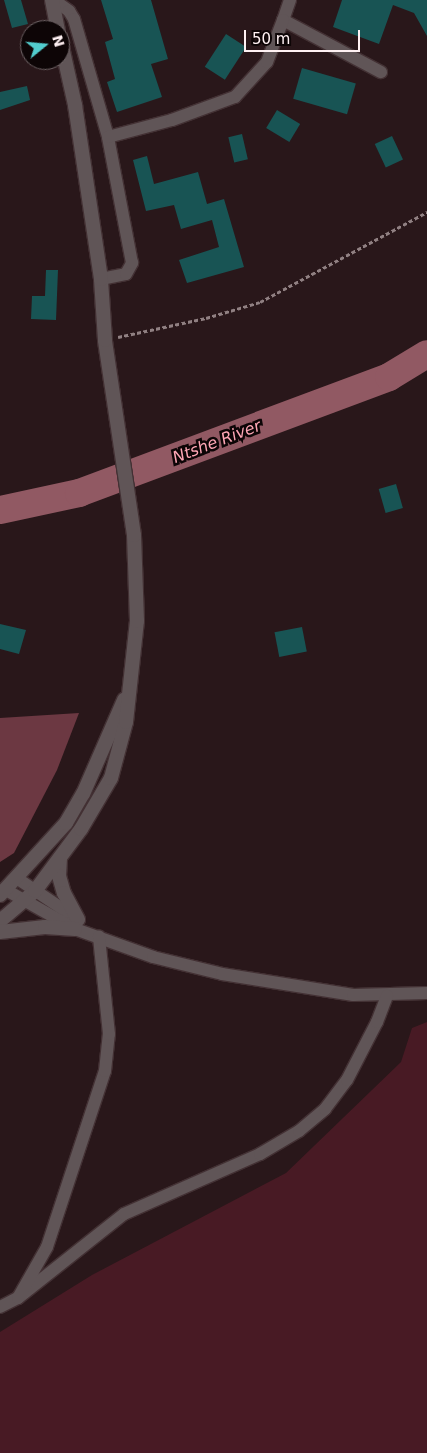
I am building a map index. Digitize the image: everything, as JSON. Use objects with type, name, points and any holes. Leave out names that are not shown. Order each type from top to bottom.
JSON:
[{"type":"street","points":[[53,0],[56,20]]},
{"type":"street","points":[[53,0],[62,4],[74,19],[108,137],[132,263],[126,274],[101,279]]},
{"type":"street","points":[[108,137],[172,120],[235,97],[267,62],[290,0]]},
{"type":"street","points":[[283,20],[381,72]]},
{"type":"street","points":[[0,921],[35,891],[60,858],[111,778],[125,729],[127,694],[137,622],[134,535],[105,340],[101,279],[74,105],[67,70]]},
{"type":"street","points":[[127,694],[83,794],[66,823],[18,879],[3,893],[77,924],[96,935],[153,957],[222,974],[353,995],[387,996],[427,993]]},
{"type":"street","points":[[60,858],[59,876],[77,924]]},
{"type":"street","points":[[18,879],[77,924]]},
{"type":"street","points":[[0,932],[77,924]]},
{"type":"street","points":[[18,1298],[46,1247],[105,1071],[109,1034],[96,935]]},
{"type":"street","points":[[0,1307],[18,1298],[124,1214],[260,1154],[298,1131],[324,1109],[347,1080],[377,1022],[387,996]]},
{"type":"path","points":[[105,340],[206,318],[260,302],[427,212]]},
{"type":"shaded area","points":[[79,713],[57,770],[14,853],[0,862],[0,718]]},
{"type":"shaded area","points":[[427,1022],[427,1453],[0,1453],[0,1332],[92,1275],[286,1173],[401,1062],[412,1028]]},
{"type":"building","points":[[4,0],[21,0],[27,20],[20,20],[20,26],[12,28]]},
{"type":"building","points":[[101,0],[151,0],[168,59],[151,64],[162,97],[117,112],[107,82],[115,79],[105,42],[113,39]]},
{"type":"building","points":[[342,0],[427,0],[427,36],[414,13],[393,5],[379,44],[333,27]]},
{"type":"building","points":[[226,34],[246,47],[225,80],[205,67]]},
{"type":"building","points":[[302,68],[356,83],[347,114],[293,99]]},
{"type":"building","points":[[27,86],[30,100],[0,110],[0,92]]},
{"type":"building","points":[[277,110],[300,124],[289,142],[266,128]]},
{"type":"building","points":[[242,134],[248,159],[234,162],[228,137]]},
{"type":"building","points":[[392,136],[403,160],[386,168],[375,144]]},
{"type":"building","points":[[147,156],[154,184],[198,172],[207,204],[224,199],[244,267],[187,283],[179,260],[219,247],[212,220],[181,229],[174,205],[146,211],[133,160]]},
{"type":"building","points":[[46,270],[58,270],[56,320],[31,319],[32,296],[45,296]]},
{"type":"building","points":[[396,484],[403,508],[386,513],[379,489]]},
{"type":"building","points":[[0,624],[26,630],[19,654],[0,649]]},
{"type":"building","points":[[302,627],[307,652],[279,657],[275,632]]},
{"type":"waterway","name":"Ntshe River","points":[[0,510],[79,493],[389,377],[427,354]]}]
